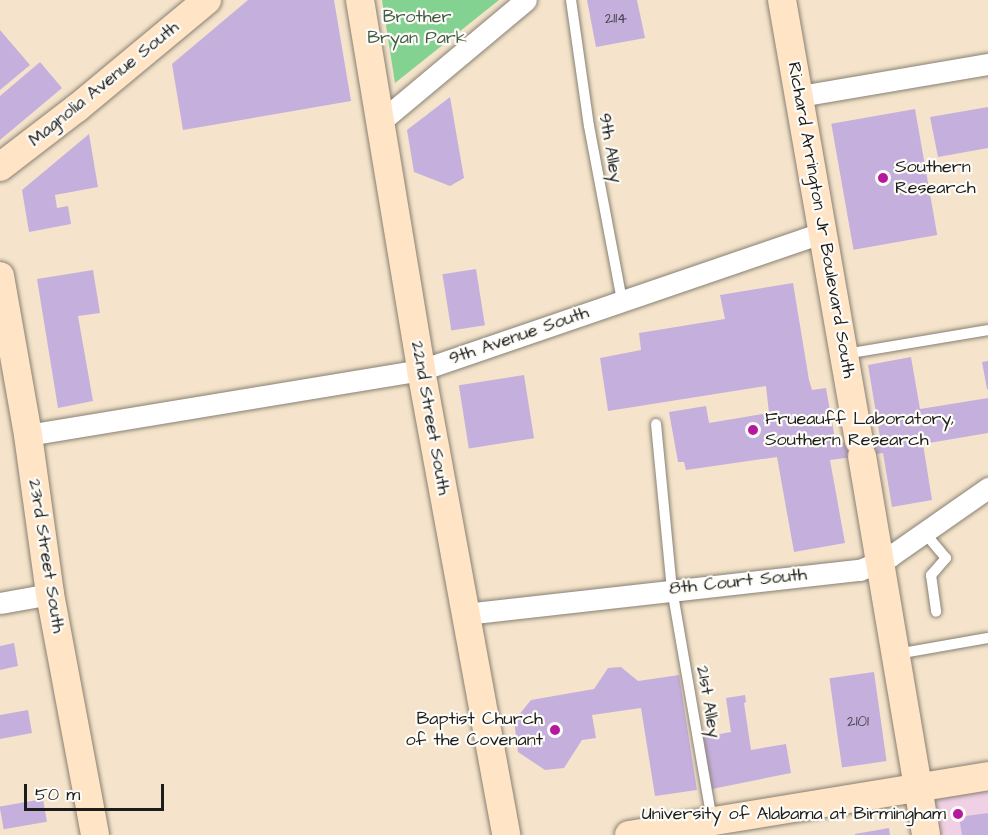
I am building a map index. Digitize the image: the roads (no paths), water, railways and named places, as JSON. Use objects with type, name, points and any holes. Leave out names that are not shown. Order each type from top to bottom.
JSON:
[{"type":"street","name":"Magnolia Avenue South","points":[[0,167],[77,108],[207,0]]},
{"type":"street","name":"22nd Street South","points":[[360,0],[421,370],[506,835]]},
{"type":"street","points":[[380,122],[526,0]]},
{"type":"street","name":"Richard Arrington Jr Boulevard South","points":[[782,0],[824,232],[926,835]]},
{"type":"street","points":[[800,96],[988,64]]},
{"type":"street","name":"9th Avenue South","points":[[28,435],[421,370],[824,232]]},
{"type":"street","name":"23rd Street South","points":[[0,278],[28,435],[50,594],[95,835]]},
{"type":"street","name":"8th Court South","points":[[465,614],[672,589],[860,570],[879,561],[988,488]]},
{"type":"street","points":[[0,603],[50,594]]},
{"type":"street","points":[[629,835],[988,776]]},
{"type":"lane","name":"9th Alley","points":[[571,0],[589,126],[622,301]]},
{"type":"lane","points":[[845,354],[988,330]]},
{"type":"lane","name":"21st Alley","points":[[656,424],[672,589],[712,820]]},
{"type":"lane","points":[[924,532],[946,558],[931,575],[936,612]]},
{"type":"lane","points":[[895,655],[988,638]]},
{"type":"place","name":"Southern Research","points":[[883,178]]},
{"type":"place","name":"Frueauff Laboratory, Southern Research","points":[[753,430]]},
{"type":"place","name":"Baptist Church of the Covenant","points":[[555,730]]},
{"type":"place","name":"University of Alabama at Birmingham","points":[[958,814]]},
{"type":"park label","name":"Brother Bryan Park","points":[[417,28]]}]
